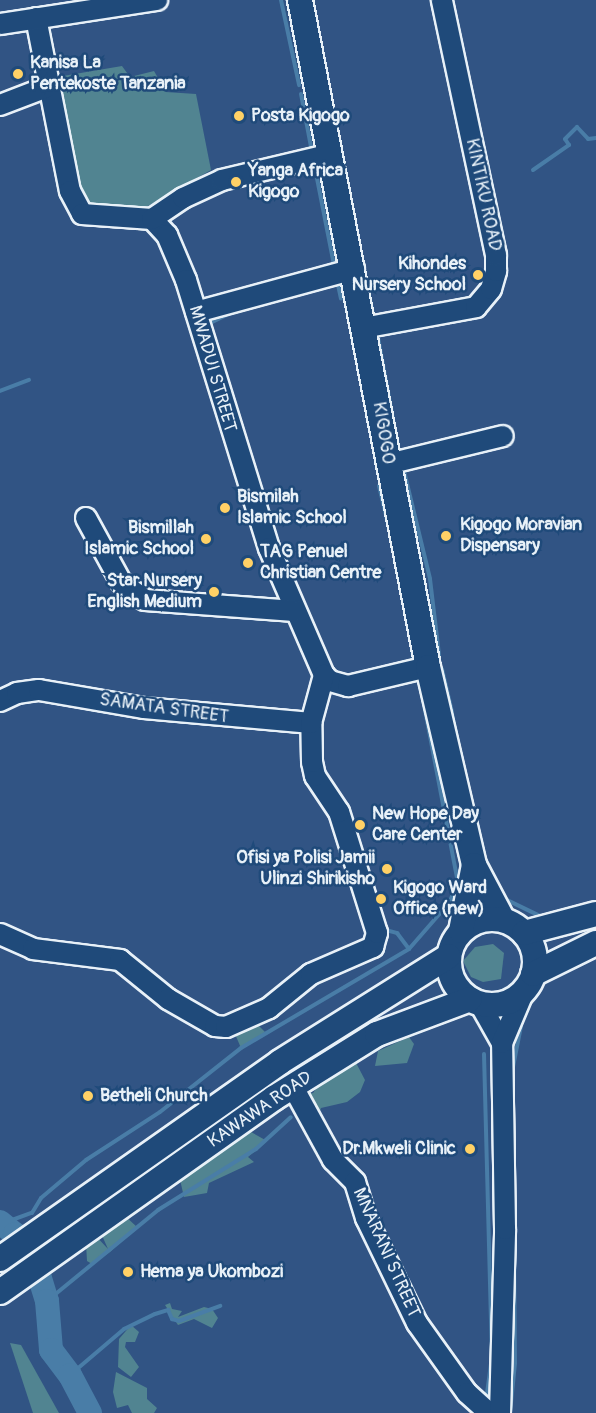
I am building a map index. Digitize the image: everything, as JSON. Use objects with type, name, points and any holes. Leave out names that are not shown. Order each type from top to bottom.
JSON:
[{"type":"main road","name":"KIGOGO","points":[[300,0],[327,155],[354,269],[387,464],[428,667],[474,865]]},
{"type":"main road","points":[[474,865],[503,920],[524,933],[534,952],[529,982]]},
{"type":"main road","points":[[474,865],[461,931],[449,956],[453,981],[475,1002],[504,1004],[529,982],[574,950],[596,943]]},
{"type":"main road","points":[[524,933],[596,914]]},
{"type":"main road","points":[[461,931],[481,921],[503,920]]},
{"type":"main road","name":"KAWAWA ROAD","points":[[0,1259],[280,1062],[449,956]]},
{"type":"main road","name":"KAWAWA ROAD","points":[[4,1290],[292,1087],[377,1034],[475,1002]]},
{"type":"street","points":[[0,24],[157,0]]},
{"type":"street","name":"KINTIKU ROAD","points":[[363,328],[476,307],[491,289],[496,271],[496,255],[442,0]]},
{"type":"street","points":[[36,18],[47,87],[70,191],[82,214],[152,219],[183,198],[222,180],[327,155]]},
{"type":"street","points":[[0,105],[47,87]]},
{"type":"street","name":"MWADUI STREET","points":[[152,219],[167,235],[196,312],[236,451],[268,548],[324,675]]},
{"type":"street","points":[[196,312],[354,269]]},
{"type":"street","points":[[387,464],[503,436]]},
{"type":"street","points":[[86,518],[121,582],[145,600],[295,611]]},
{"type":"street","points":[[0,934],[33,949],[120,960],[168,999],[215,1026],[226,1027],[269,1008],[311,974],[373,947],[377,933],[339,812],[315,776],[311,723],[324,675],[330,681],[348,686],[428,667]]},
{"type":"street","name":"SAMATA STREET","points":[[9,697],[73,693],[144,708],[311,723]]},
{"type":"street","points":[[500,1413],[505,1229],[502,1043],[529,982]]},
{"type":"street","points":[[475,1002],[502,1043]]},
{"type":"street","name":"MNARANI STREET","points":[[292,1087],[333,1160],[355,1182],[366,1218],[417,1323],[467,1393],[489,1413]]},
{"type":"green space","points":[[122,66],[130,77],[154,71],[166,92],[196,94],[211,170],[148,206],[94,208],[80,200],[57,77]]},
{"type":"green space","points":[[493,944],[504,953],[501,979],[483,982],[471,977],[463,961],[475,947]]},
{"type":"green space","points":[[257,1024],[265,1032],[241,1048],[235,1034]]},
{"type":"green space","points":[[409,1037],[414,1044],[407,1063],[375,1066],[378,1051]]},
{"type":"green space","points":[[354,1059],[365,1080],[360,1092],[347,1102],[321,1108],[318,1117],[297,1094],[313,1093],[336,1060]]},
{"type":"green space","points":[[251,1132],[267,1141],[248,1157],[254,1162],[209,1183],[207,1193],[184,1197],[178,1171],[225,1141],[240,1139]]},
{"type":"green space","points":[[124,1215],[137,1227],[110,1252],[92,1264],[87,1261],[86,1244],[95,1235],[108,1249],[100,1231]]},
{"type":"green space","points":[[170,1303],[172,1309],[182,1311],[178,1317],[204,1307],[212,1309],[218,1318],[212,1328],[194,1319],[178,1325],[165,1305]]},
{"type":"green space","points":[[131,1325],[139,1332],[135,1342],[126,1342],[125,1347],[139,1367],[131,1377],[118,1367],[119,1339]]},
{"type":"green space","points":[[10,1343],[21,1345],[59,1413],[33,1413]]},
{"type":"green space","points":[[116,1372],[147,1388],[147,1399],[157,1408],[154,1413],[132,1413],[128,1405],[117,1408],[113,1392]]},
{"type":"waterway","points":[[281,0],[299,85]]},
{"type":"waterway","points":[[314,12],[325,69]]},
{"type":"waterway","points":[[301,94],[312,152]]},
{"type":"waterway","points":[[533,170],[569,145],[565,139],[577,127],[588,139],[596,138]]},
{"type":"waterway","points":[[314,163],[334,265]]},
{"type":"waterway","points":[[167,217],[176,233]]},
{"type":"waterway","points":[[337,280],[341,299]]},
{"type":"waterway","points":[[242,309],[281,299]]},
{"type":"waterway","points":[[370,300],[374,319]]},
{"type":"waterway","points":[[206,325],[235,311]]},
{"type":"waterway","points":[[377,332],[399,452]]},
{"type":"waterway","points":[[0,391],[29,380]]},
{"type":"waterway","points":[[403,467],[430,579],[439,655]]},
{"type":"waterway","points":[[379,486],[392,540]]},
{"type":"waterway","points":[[409,630],[414,663]]},
{"type":"waterway","points":[[442,669],[452,712]]},
{"type":"waterway","points":[[1,1224],[32,1213],[41,1198],[86,1160],[160,1112],[241,1048],[409,949],[449,903],[458,883],[421,689]]},
{"type":"waterway","points":[[452,714],[458,743]]},
{"type":"waterway","points":[[501,897],[542,917]]},
{"type":"waterway","points":[[382,929],[397,933],[409,949]]},
{"type":"waterway","points":[[512,1072],[521,1026]]},
{"type":"waterway","points":[[484,1054],[492,1356],[486,1401]]},
{"type":"waterway","points":[[47,1301],[158,1210],[256,1149],[291,1117]]},
{"type":"waterway","points":[[0,1222],[15,1234],[39,1275],[47,1301],[51,1350],[70,1375],[90,1413]]},
{"type":"waterway","points":[[510,1413],[515,1363],[514,1256]]},
{"type":"waterway","points":[[70,1375],[124,1329],[155,1314],[168,1310],[172,1319],[179,1321],[220,1306]]},
{"type":"place","name":"Kanisa La Pentekoste Tanzania","points":[[18,74]]},
{"type":"place","name":"Posta Kigogo","points":[[239,116]]},
{"type":"place","name":"Yanga Africa Kigogo","points":[[236,182]]},
{"type":"place","name":"Kihondes Nursery School","points":[[478,275]]},
{"type":"place","name":"Bismilah Islamic School","points":[[225,508]]},
{"type":"place","name":"Kigogo Moravian Dispensary","points":[[446,536]]},
{"type":"place","name":"Bismillah Islamic School","points":[[206,539]]},
{"type":"place","name":"TAG Penuel Christian Centre","points":[[248,563]]},
{"type":"place","name":"Star Nursery English Medium","points":[[214,592]]},
{"type":"place","name":"New Hope Day Care Center","points":[[360,825]]},
{"type":"place","name":"Ofisi ya Polisi Jamii Ulinzi Shirikisho","points":[[387,869]]},
{"type":"place","name":"Kigogo Ward Office (new)","points":[[381,899]]},
{"type":"place","name":"Betheli Church","points":[[88,1096]]},
{"type":"place","name":"Dr.Mkweli Clinic","points":[[470,1149]]},
{"type":"place","name":"Hema ya Ukombozi","points":[[128,1272]]}]
